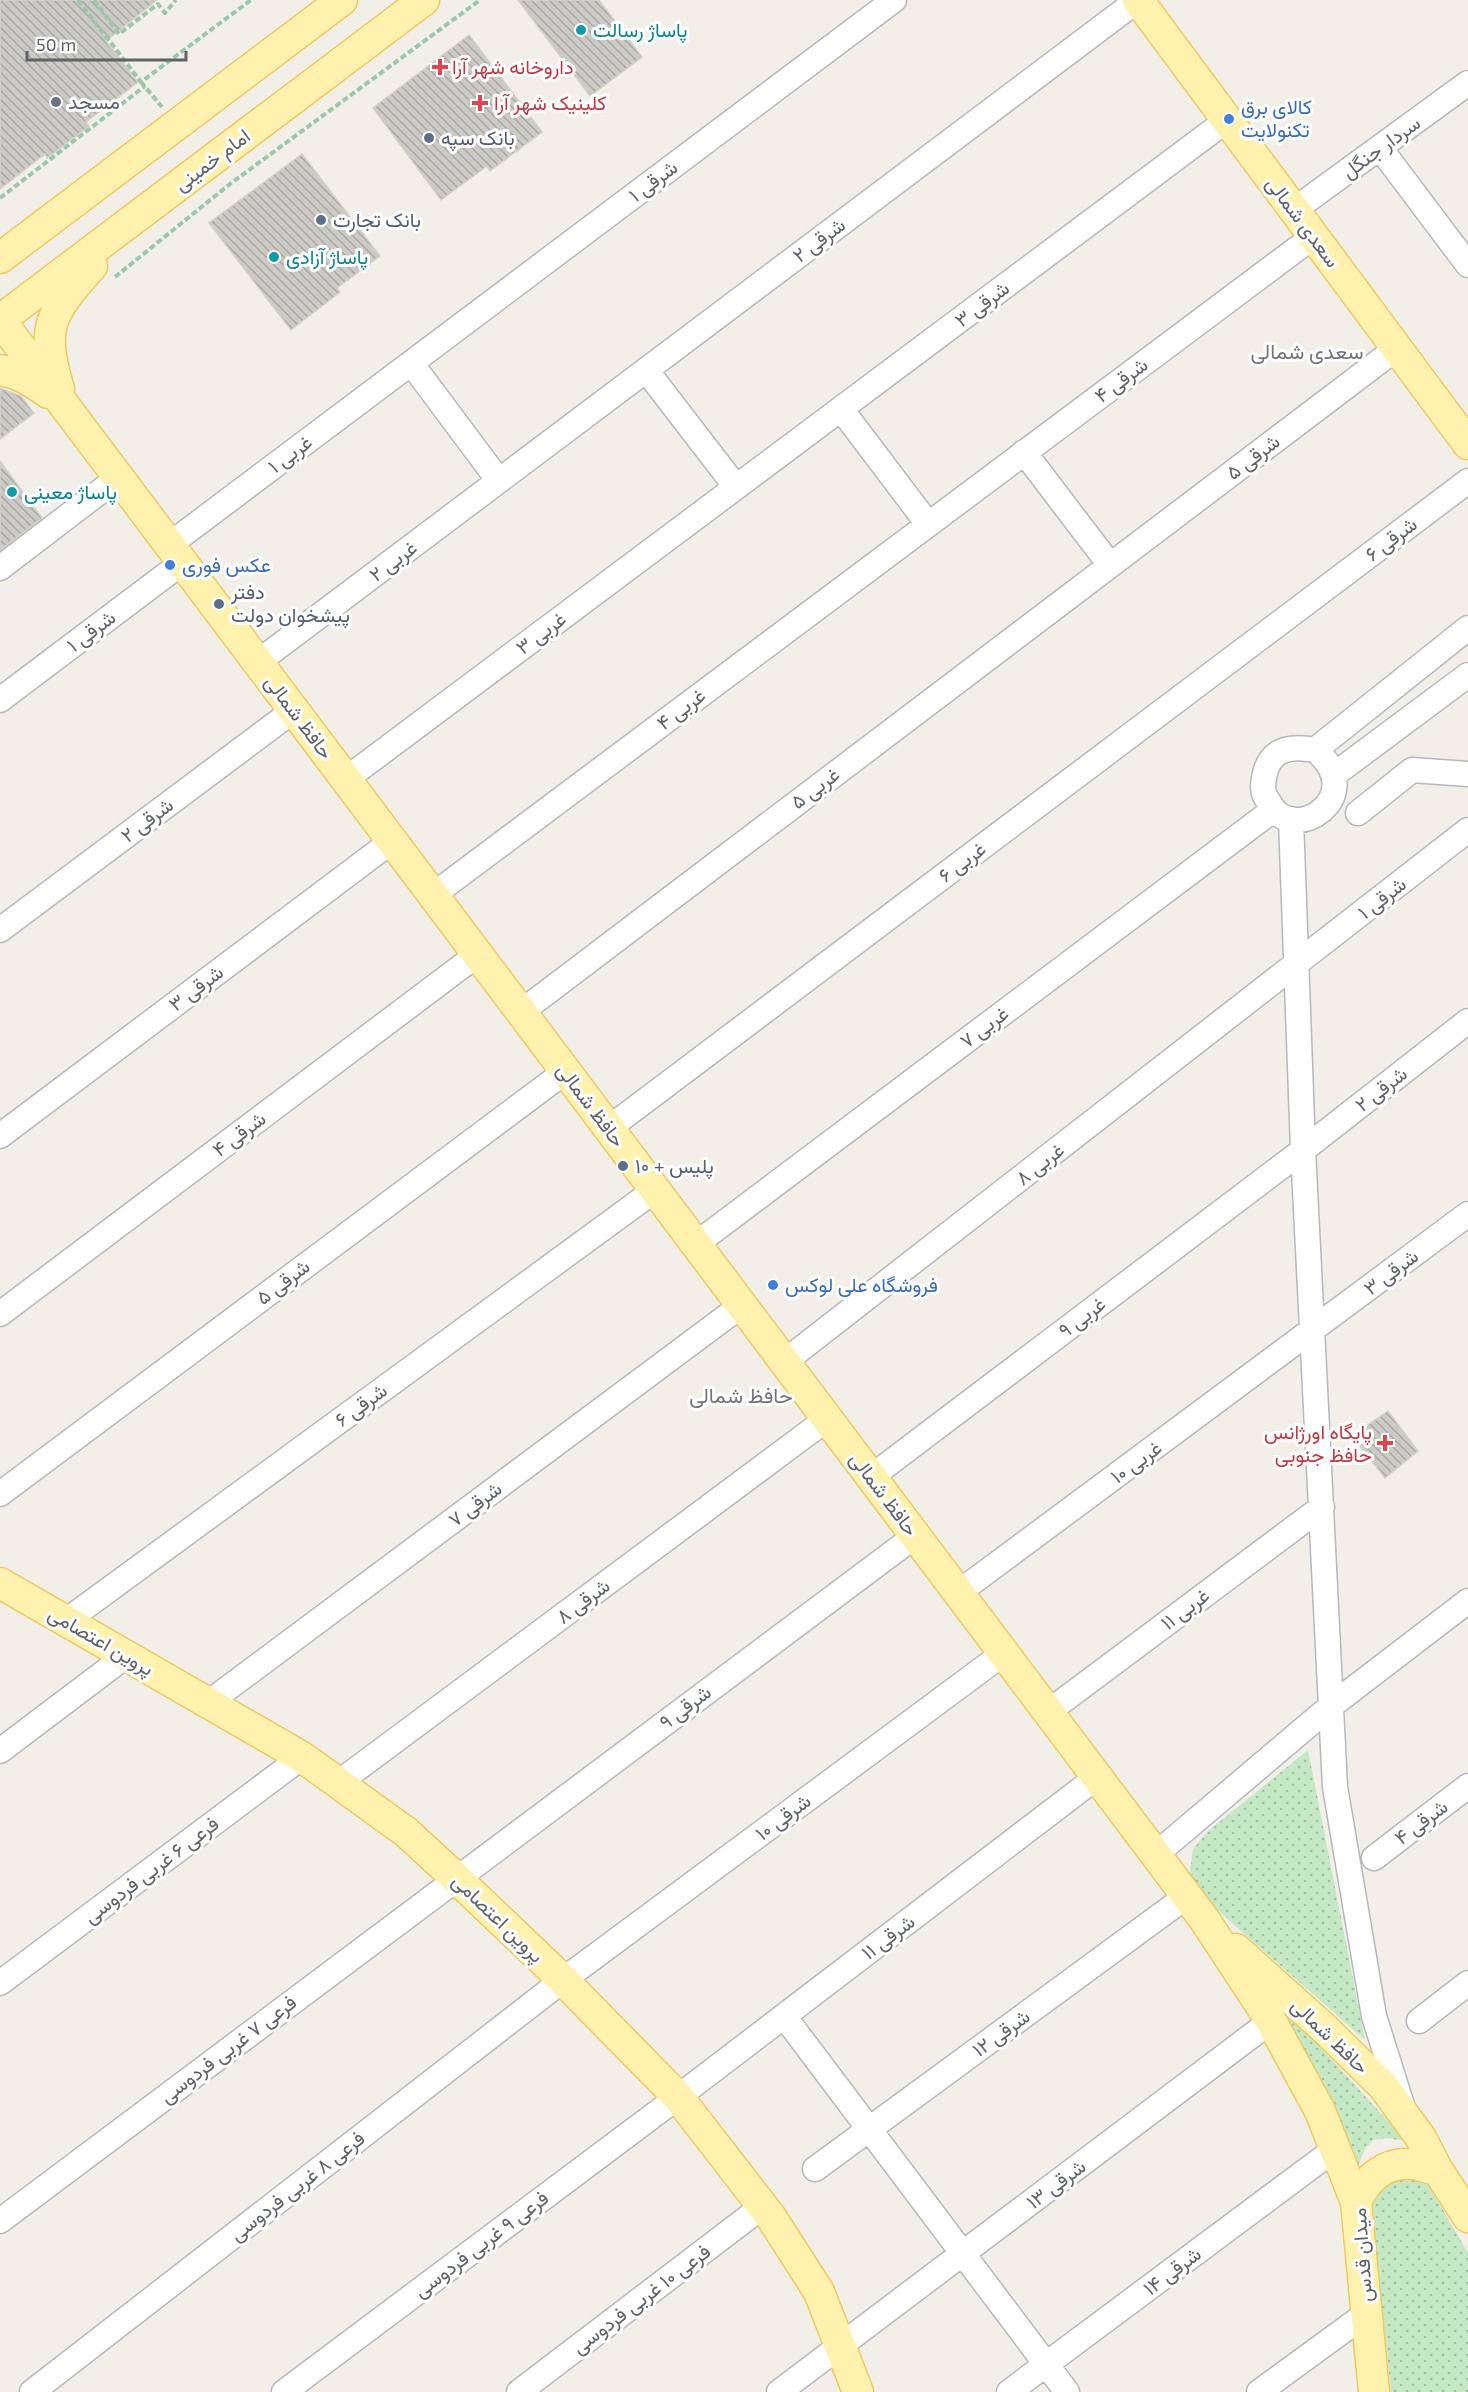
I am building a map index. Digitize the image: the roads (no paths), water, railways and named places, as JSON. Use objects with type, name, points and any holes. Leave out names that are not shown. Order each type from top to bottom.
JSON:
[{"type":"main road","points":[[0,258],[342,0]]},
{"type":"main road","name":"امام خمینی","points":[[0,320],[424,0]]},
{"type":"main road","name":"سعدی شمالی","points":[[1138,0],[1468,444]]},
{"type":"main road","points":[[63,403],[50,361],[50,324],[74,287],[139,215]]},
{"type":"main road","points":[[0,234],[33,233]]},
{"type":"main road","name":"حافظ شمالی","points":[[0,320],[1195,1908],[1271,2021],[1320,2111],[1356,2202]]},
{"type":"main road","points":[[0,370],[11,371],[28,379],[63,403]]},
{"type":"main road","name":"پروین اعتصامی","points":[[0,1582],[302,1757],[406,1832],[456,1878],[563,1980],[678,2097],[763,2206],[819,2292],[858,2392]]},
{"type":"main road","name":"حافظ شمالی","points":[[1195,1908],[1383,2086],[1421,2138],[1437,2169]]},
{"type":"main road","name":"میدان قدس","points":[[1374,2392],[1356,2202],[1363,2187],[1373,2175],[1387,2167],[1402,2163],[1437,2169]]},
{"type":"main road","points":[[1437,2169],[1468,2217]]},
{"type":"street","name":"۱ شرقی","points":[[411,363],[894,0]]},
{"type":"street","name":"۲ شرقی","points":[[500,481],[1138,0]]},
{"type":"street","name":"سردار جنگل","points":[[1294,210],[1468,83]]},
{"type":"street","name":"۳ شرقی","points":[[736,487],[1227,120]]},
{"type":"street","points":[[1380,148],[1468,265]]},
{"type":"street","name":"۴ شرقی","points":[[928,524],[1314,236]]},
{"type":"street","name":"۵ شرقی","points":[[1110,565],[1397,348]]},
{"type":"street","points":[[411,363],[500,481]]},
{"type":"street","name":"۱ غربی","points":[[176,553],[411,363]]},
{"type":"street","points":[[646,370],[736,487]]},
{"type":"street","points":[[841,409],[928,524]]},
{"type":"street","points":[[1024,452],[1110,565]]},
{"type":"street","points":[[0,568],[119,477]]},
{"type":"street","name":"۲ غربی","points":[[258,662],[500,481]]},
{"type":"street","name":"۶ شرقی","points":[[1315,596],[1468,481]]},
{"type":"street","name":"۳ غربی","points":[[346,779],[736,487]]},
{"type":"street","name":"۴ غربی","points":[[433,895],[928,524]]},
{"type":"street","name":"۱ شرقی","points":[[0,700],[176,553]]},
{"type":"street","name":"۵ غربی","points":[[521,1012],[1110,565]]},
{"type":"street","name":"۶ غربی","points":[[609,1128],[1315,596]]},
{"type":"street","points":[[1315,750],[1468,628]]},
{"type":"street","points":[[1335,774],[1465,680]]},
{"type":"street","name":"۲ شرقی","points":[[0,930],[294,710]]},
{"type":"street","points":[[1282,814],[1310,819],[1325,809],[1334,793],[1335,774],[1328,760],[1315,750],[1295,746],[1276,754],[1264,771],[1263,792],[1282,814],[1295,966],[1298,1153],[1313,1330],[1335,1787],[1374,2016],[1405,2116]]},
{"type":"street","points":[[1358,813],[1412,770],[1468,774]]},
{"type":"street","name":"۷ غربی","points":[[696,1244],[1282,814]]},
{"type":"street","name":"۱ شرقی","points":[[1295,966],[1468,830]]},
{"type":"street","name":"۳ شرقی","points":[[0,1137],[392,841]]},
{"type":"street","name":"۴ شرقی","points":[[0,1314],[478,954]]},
{"type":"street","name":"۸ غربی","points":[[784,1362],[1295,966]]},
{"type":"street","name":"۲ شرقی","points":[[1298,1153],[1468,1021]]},
{"type":"street","name":"۵ شرقی","points":[[0,1494],[566,1071]]},
{"type":"street","name":"۹ غربی","points":[[871,1477],[1298,1153]]},
{"type":"street","name":"۶ شرقی","points":[[66,1621],[655,1190]]},
{"type":"street","name":"۳ شرقی","points":[[1313,1330],[1468,1214]]},
{"type":"street","name":"۷ شرقی","points":[[208,1703],[742,1305]]},
{"type":"street","name":"۱۰ غربی","points":[[958,1593],[1313,1330]]},
{"type":"street","name":"۸ شرقی","points":[[338,1783],[827,1419]]},
{"type":"street","name":"۱۱ غربی","points":[[1048,1712],[1322,1507]]},
{"type":"street","name":"شرقی ۹","points":[[456,1878],[915,1536]]},
{"type":"street","points":[[1155,1855],[1331,1706],[1468,1600]]},
{"type":"street","name":"شرقی ۱۰","points":[[563,1980],[1004,1653]]},
{"type":"street","points":[[0,1751],[128,1655]]},
{"type":"street","name":"فرعی ۶ غربی فردوسی","points":[[0,1983],[302,1757]]},
{"type":"street","name":"۱۱ شرقی","points":[[678,2097],[1097,1777]]},
{"type":"street","name":"۴ شرقی","points":[[1374,1858],[1468,1786]]},
{"type":"street","name":"فرعی ۷ غربی فردوسی","points":[[0,2221],[456,1878]]},
{"type":"street","name":"۱۲ شرقی","points":[[815,2169],[870,2128],[1195,1908]]},
{"type":"street","name":"فرعی ۸ غربی فردوسی","points":[[32,2392],[563,1980]]},
{"type":"street","points":[[1419,2021],[1468,1983]]},
{"type":"street","points":[[784,2016],[1067,2392]]},
{"type":"street","name":"۱۳ شرقی","points":[[779,2392],[1271,2021]]},
{"type":"street","name":"فرعی ۹ غربی فردوسی","points":[[284,2392],[678,2097]]},
{"type":"street","name":"۱۴ شرقی","points":[[1009,2392],[1335,2149]]},
{"type":"street","name":"فرعی ۱۰ غربی فردوسی","points":[[519,2392],[763,2206]]},
{"type":"street","points":[[1259,2392],[1366,2314]]},
{"type":"place","name":"پاساژ رسالت","points":[[581,30]]},
{"type":"place","name":"داروخانه شهر آرا","points":[[440,67]]},
{"type":"place","name":"مسجد","points":[[56,102]]},
{"type":"place","name":"کلینیک شهر آرا","points":[[480,103]]},
{"type":"place","name":"کالای برق تکنولایت","points":[[1229,119]]},
{"type":"place","name":"بانک سپه","points":[[429,138]]},
{"type":"place","name":"بانک تجارت","points":[[321,220]]},
{"type":"place","name":"پاساژ آزادی","points":[[274,257]]},
{"type":"place","name":"پاساژ معینی","points":[[12,492]]},
{"type":"place","name":"عکس فوری","points":[[170,565]]},
{"type":"place","name":"دفتر پیشخوان دولت","points":[[219,604]]},
{"type":"place","name":"پلیس + ۱۰","points":[[623,1166]]},
{"type":"place","name":"فروشگاه علی لوکس","points":[[773,1285]]},
{"type":"place","name":"پایگاه اورژانس حافظ جنوبی","points":[[1385,1443]]},
{"type":"district","name":"سعدی شمالی","points":[[1307,352]]},
{"type":"district","name":"حافظ شمالی","points":[[741,1396]]}]
